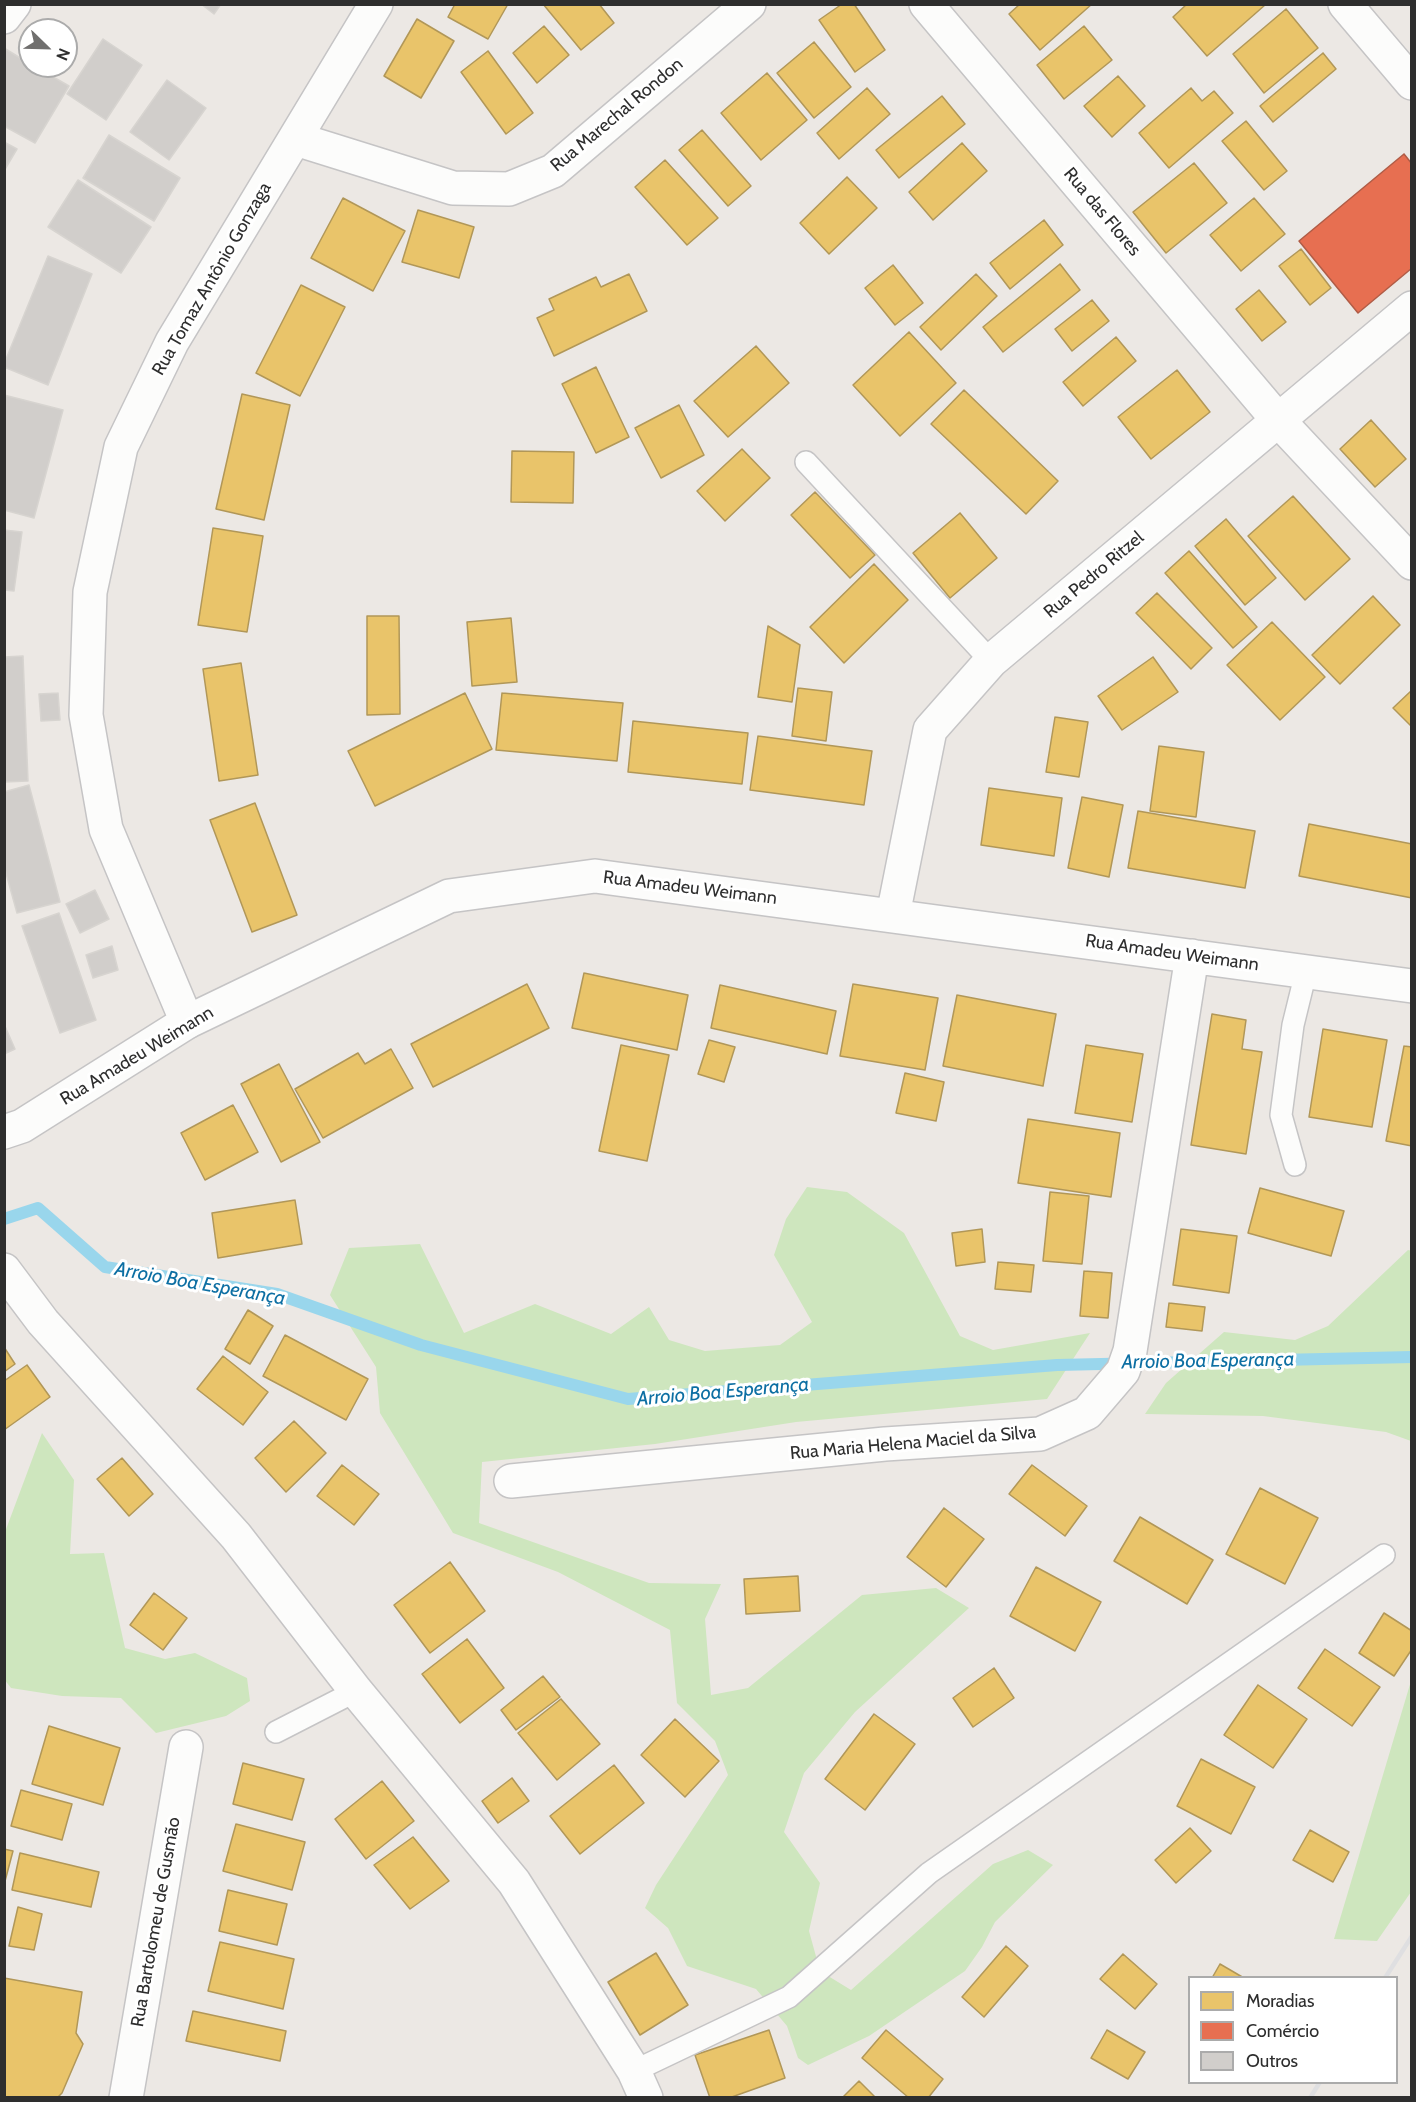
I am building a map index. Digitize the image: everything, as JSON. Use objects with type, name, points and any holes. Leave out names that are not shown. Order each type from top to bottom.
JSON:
[{"type":"street","points":[[4,17],[14,4]]},
{"type":"street","name":"Rua Tomaz Antônio Gonzaga","points":[[186,1022],[106,829],[86,716],[90,592],[121,447],[172,342],[376,4]]},
{"type":"street","name":"Rua Marechal Rondon","points":[[296,139],[453,188],[509,189],[553,171],[748,4]]},
{"type":"street","name":"Rua das Flores","points":[[926,4],[1278,420],[1412,562]]},
{"type":"street","points":[[1345,4],[1412,83]]},
{"type":"street","name":"Rua Pedro Ritzel","points":[[893,915],[930,730],[991,661],[1412,308]]},
{"type":"street","name":"Rua Amadeu Weimann","points":[[10,1136],[186,1022],[449,896],[595,876],[1412,986]]},
{"type":"street","name":"Rua Maria Helena Maciel da Silva","points":[[511,1481],[885,1444],[1040,1434],[1087,1413],[1127,1361],[1192,956]]},
{"type":"street","points":[[4,1270],[43,1322],[236,1536],[356,1691],[514,1882],[640,2084]]},
{"type":"street","name":"Rua Bartolomeu de Gusmão","points":[[126,2097],[186,1747]]},
{"type":"lane","points":[[806,462],[991,661]]},
{"type":"lane","points":[[1295,1165],[1281,1115],[1293,1025],[1306,972]]},
{"type":"lane","points":[[640,2084],[789,1997],[929,1874],[1384,1555]]},
{"type":"lane","points":[[276,1732],[356,1691]]},
{"type":"green space","points":[[807,1187],[847,1192],[904,1233],[960,1336],[993,1350],[1090,1333],[1047,1399],[796,1422],[655,1444],[482,1462],[479,1523],[649,1583],[721,1584],[705,1619],[711,1695],[748,1688],[862,1595],[936,1588],[969,1608],[855,1712],[804,1773],[784,1832],[820,1883],[809,1931],[820,1971],[851,1990],[993,1864],[1028,1850],[1053,1865],[995,1922],[982,1947],[965,1971],[869,2036],[808,2065],[798,2058],[787,2026],[756,1989],[687,1966],[668,1928],[645,1908],[656,1885],[728,1775],[715,1741],[677,1703],[670,1630],[558,1572],[453,1533],[380,1413],[376,1367],[330,1295],[349,1248],[420,1244],[464,1333],[535,1304],[611,1334],[649,1307],[669,1340],[705,1351],[780,1345],[812,1322],[774,1255],[786,1219]]},
{"type":"green space","points":[[1408,1250],[1412,1251],[1411,1441],[1386,1432],[1263,1416],[1145,1414],[1166,1383],[1224,1332],[1295,1340],[1328,1326]]},
{"type":"green space","points":[[42,1433],[74,1480],[70,1554],[104,1553],[125,1648],[165,1659],[195,1653],[247,1678],[250,1701],[226,1716],[156,1733],[121,1698],[62,1696],[11,1688],[4,1679],[5,1532]]},
{"type":"green space","points":[[1411,1681],[1411,1892],[1377,1941],[1334,1939]]},
{"type":"building: Moradias","points":[[455,4],[508,4],[488,39],[448,17]]},
{"type":"building: Moradias","points":[[543,4],[599,4],[614,23],[581,50]]},
{"type":"building: Moradias","points":[[842,4],[854,4],[885,50],[855,72],[819,20]]},
{"type":"building: Moradias","points":[[1020,4],[1092,4],[1040,50],[1009,14]]},
{"type":"building: Moradias","points":[[1187,4],[1265,5],[1207,56],[1173,17]]},
{"type":"building: Moradias","points":[[1286,9],[1318,48],[1264,93],[1233,54]]},
{"type":"building: Moradias","points":[[417,19],[454,41],[421,98],[384,76]]},
{"type":"building: Moradias","points":[[544,26],[569,55],[537,83],[513,53]]},
{"type":"building: Moradias","points":[[1084,26],[1112,60],[1064,99],[1037,65]]},
{"type":"building: Moradias","points":[[814,42],[851,87],[814,118],[777,73]]},
{"type":"building: Moradias","points":[[488,51],[533,113],[506,134],[461,72]]},
{"type":"building: Moradias","points":[[1323,53],[1336,69],[1273,122],[1260,106]]},
{"type":"building: Moradias","points":[[767,73],[807,120],[761,160],[721,113]]},
{"type":"building: Moradias","points":[[1118,76],[1145,106],[1112,137],[1084,106]]},
{"type":"building: Moradias","points":[[867,88],[890,114],[839,159],[817,133]]},
{"type":"building: Moradias","points":[[1191,88],[1202,101],[1214,91],[1233,113],[1169,168],[1139,133]]},
{"type":"building: Moradias","points":[[942,96],[965,124],[899,178],[876,150]]},
{"type":"building: Moradias","points":[[1246,121],[1287,171],[1264,190],[1222,141]]},
{"type":"building: Moradias","points":[[702,130],[751,186],[728,206],[679,150]]},
{"type":"building: Moradias","points":[[962,143],[987,171],[933,220],[909,192]]},
{"type":"building: Moradias","points":[[665,160],[718,218],[687,245],[635,187]]},
{"type":"building: Moradias","points":[[1194,163],[1227,203],[1166,253],[1133,212]]},
{"type":"building: Moradias","points":[[847,177],[877,208],[829,254],[800,223]]},
{"type":"building: Moradias","points":[[343,198],[405,231],[373,291],[311,258]]},
{"type":"building: Moradias","points":[[1254,198],[1285,234],[1241,271],[1210,235]]},
{"type":"building: Moradias","points":[[418,210],[474,227],[459,278],[402,262]]},
{"type":"building: Moradias","points":[[1044,220],[1063,245],[1010,289],[990,263]]},
{"type":"building: Moradias","points":[[1301,249],[1331,288],[1310,305],[1279,266]]},
{"type":"building: Moradias","points":[[1060,264],[1080,290],[1003,352],[983,327]]},
{"type":"building: Moradias","points":[[893,265],[923,303],[895,325],[865,288]]},
{"type":"building: Moradias","points":[[629,274],[647,311],[554,356],[537,318],[554,310],[549,299],[596,277],[601,287]]},
{"type":"building: Moradias","points":[[976,274],[997,296],[941,350],[920,327]]},
{"type":"building: Moradias","points":[[301,285],[345,307],[300,396],[256,373]]},
{"type":"building: Moradias","points":[[1259,290],[1286,322],[1262,341],[1236,309]]},
{"type":"building: Moradias","points":[[1092,300],[1109,321],[1072,351],[1055,329]]},
{"type":"building: Moradias","points":[[909,332],[956,383],[900,436],[853,385]]},
{"type":"building: Moradias","points":[[1116,337],[1136,361],[1083,406],[1063,382]]},
{"type":"building: Moradias","points":[[756,346],[789,383],[728,437],[694,401]]},
{"type":"building: Moradias","points":[[596,367],[629,437],[596,453],[562,384]]},
{"type":"building: Moradias","points":[[1177,370],[1210,412],[1151,459],[1118,417]]},
{"type":"building: Moradias","points":[[964,390],[1058,481],[1026,514],[931,424]]},
{"type":"building: Moradias","points":[[242,394],[290,405],[264,520],[216,509]]},
{"type":"building: Moradias","points":[[679,405],[704,455],[661,478],[635,428]]},
{"type":"building: Moradias","points":[[1371,420],[1406,459],[1375,487],[1340,449]]},
{"type":"building: Moradias","points":[[742,449],[770,478],[725,521],[697,491]]},
{"type":"building: Moradias","points":[[512,451],[574,452],[573,503],[511,502]]},
{"type":"building: Moradias","points":[[815,492],[875,555],[850,578],[791,515]]},
{"type":"building: Moradias","points":[[1293,496],[1350,559],[1305,600],[1248,536]]},
{"type":"building: Moradias","points":[[960,513],[997,558],[950,598],[913,553]]},
{"type":"building: Moradias","points":[[1226,519],[1276,578],[1245,605],[1195,546]]},
{"type":"building: Moradias","points":[[213,528],[263,536],[247,632],[198,625]]},
{"type":"building: Moradias","points":[[1189,551],[1257,627],[1233,648],[1165,573]]},
{"type":"building: Moradias","points":[[874,564],[908,600],[844,663],[810,627]]},
{"type":"building: Moradias","points":[[1157,593],[1212,648],[1191,669],[1136,613]]},
{"type":"building: Moradias","points":[[1373,596],[1400,625],[1340,684],[1312,655]]},
{"type":"building: Moradias","points":[[367,616],[399,616],[400,714],[367,715]]},
{"type":"building: Moradias","points":[[511,618],[517,682],[472,686],[467,622]]},
{"type":"building: Moradias","points":[[1272,622],[1325,677],[1280,720],[1227,665]]},
{"type":"building: Moradias","points":[[768,626],[800,645],[792,702],[758,697]]},
{"type":"building: Moradias","points":[[1153,657],[1178,692],[1122,730],[1098,696]]},
{"type":"building: Moradias","points":[[241,663],[258,775],[219,781],[203,669]]},
{"type":"building: Moradias","points":[[798,688],[832,692],[826,741],[792,736]]},
{"type":"building: Moradias","points":[[1412,690],[1412,727],[1393,708]]},
{"type":"building: Moradias","points":[[465,693],[492,749],[375,806],[348,751]]},
{"type":"building: Moradias","points":[[502,693],[623,703],[617,761],[496,750]]},
{"type":"building: Moradias","points":[[1055,717],[1088,722],[1079,777],[1046,772]]},
{"type":"building: Moradias","points":[[633,721],[748,733],[742,784],[628,772]]},
{"type":"building: Moradias","points":[[758,736],[872,751],[864,805],[750,790]]},
{"type":"building: Moradias","points":[[1159,746],[1204,752],[1196,817],[1150,811]]},
{"type":"building: Moradias","points":[[989,788],[1062,798],[1054,856],[981,845]]},
{"type":"building: Moradias","points":[[1082,797],[1123,805],[1109,877],[1068,868]]},
{"type":"building: Moradias","points":[[255,803],[297,915],[252,932],[210,820]]},
{"type":"building: Moradias","points":[[1138,811],[1255,831],[1245,888],[1128,868]]},
{"type":"building: Moradias","points":[[1309,824],[1412,844],[1412,898],[1299,876]]},
{"type":"building: Moradias","points":[[584,973],[688,995],[677,1050],[572,1028]]},
{"type":"building: Moradias","points":[[527,984],[549,1028],[433,1087],[411,1044]]},
{"type":"building: Moradias","points":[[853,984],[938,998],[925,1070],[840,1056]]},
{"type":"building: Moradias","points":[[720,985],[836,1011],[827,1054],[711,1028]]},
{"type":"building: Moradias","points":[[957,995],[1056,1014],[1043,1086],[943,1066]]},
{"type":"building: Moradias","points":[[1212,1014],[1246,1020],[1242,1049],[1262,1052],[1246,1154],[1191,1145]]},
{"type":"building: Moradias","points":[[1323,1029],[1387,1040],[1372,1127],[1309,1117]]},
{"type":"building: Moradias","points":[[709,1040],[735,1047],[724,1082],[698,1074]]},
{"type":"building: Moradias","points":[[621,1045],[669,1055],[647,1161],[599,1151]]},
{"type":"building: Moradias","points":[[1086,1045],[1143,1054],[1132,1122],[1075,1113]]},
{"type":"building: Moradias","points":[[1404,1046],[1412,1047],[1412,1146],[1386,1141]]},
{"type":"building: Moradias","points":[[391,1049],[413,1088],[323,1138],[295,1089],[358,1053],[365,1064]]},
{"type":"building: Moradias","points":[[279,1064],[320,1142],[281,1162],[241,1084]]},
{"type":"building: Moradias","points":[[905,1073],[944,1082],[936,1121],[896,1113]]},
{"type":"building: Moradias","points":[[233,1105],[258,1152],[205,1180],[181,1133]]},
{"type":"building: Moradias","points":[[1028,1119],[1120,1133],[1111,1197],[1018,1183]]},
{"type":"building: Moradias","points":[[1260,1188],[1344,1211],[1331,1256],[1248,1233]]},
{"type":"building: Moradias","points":[[1050,1192],[1089,1196],[1082,1264],[1043,1261]]},
{"type":"building: Moradias","points":[[295,1200],[302,1244],[218,1258],[212,1213]]},
{"type":"building: Moradias","points":[[982,1229],[985,1262],[956,1266],[952,1233]]},
{"type":"building: Moradias","points":[[1181,1229],[1237,1236],[1229,1293],[1173,1285]]},
{"type":"building: Moradias","points":[[998,1262],[1034,1265],[1031,1292],[995,1289]]},
{"type":"building: Moradias","points":[[1084,1271],[1112,1273],[1108,1318],[1080,1316]]},
{"type":"building: Moradias","points":[[1169,1303],[1205,1307],[1202,1331],[1166,1327]]},
{"type":"building: Moradias","points":[[248,1310],[273,1326],[250,1364],[225,1349]]},
{"type":"building: Moradias","points":[[285,1335],[368,1379],[346,1420],[263,1376]]},
{"type":"building: Moradias","points":[[4,1347],[15,1364],[4,1372]]},
{"type":"building: Moradias","points":[[223,1356],[268,1392],[243,1425],[197,1389]]},
{"type":"building: Moradias","points":[[27,1365],[50,1397],[4,1430],[4,1381]]},
{"type":"building: Moradias","points":[[294,1421],[326,1453],[286,1492],[255,1458]]},
{"type":"building: Moradias","points":[[122,1458],[153,1494],[129,1516],[97,1479]]},
{"type":"building: Moradias","points":[[342,1465],[379,1494],[354,1525],[317,1496]]},
{"type":"building: Moradias","points":[[1032,1465],[1087,1506],[1065,1536],[1009,1494]]},
{"type":"building: Moradias","points":[[1260,1488],[1318,1518],[1285,1584],[1226,1554]]},
{"type":"building: Moradias","points":[[944,1508],[984,1539],[946,1587],[907,1557]]},
{"type":"building: Moradias","points":[[1140,1517],[1213,1560],[1187,1604],[1114,1561]]},
{"type":"building: Moradias","points":[[450,1562],[485,1611],[430,1653],[394,1605]]},
{"type":"building: Moradias","points":[[1036,1567],[1101,1602],[1075,1651],[1010,1616]]},
{"type":"building: Moradias","points":[[798,1576],[800,1611],[746,1614],[744,1579]]},
{"type":"building: Moradias","points":[[154,1593],[187,1618],[163,1650],[130,1625]]},
{"type":"building: Moradias","points":[[1384,1613],[1412,1631],[1412,1649],[1394,1676],[1359,1653]]},
{"type":"building: Moradias","points":[[467,1639],[504,1688],[460,1723],[422,1674]]},
{"type":"building: Moradias","points":[[1325,1649],[1380,1687],[1352,1726],[1298,1688]]},
{"type":"building: Moradias","points":[[994,1668],[1014,1698],[973,1727],[953,1698]]},
{"type":"building: Moradias","points":[[543,1676],[560,1697],[516,1730],[501,1710]]},
{"type":"building: Moradias","points":[[1258,1685],[1307,1719],[1273,1768],[1224,1735]]},
{"type":"building: Moradias","points":[[561,1699],[600,1744],[557,1780],[518,1733]]},
{"type":"building: Moradias","points":[[874,1714],[915,1744],[865,1810],[825,1779]]},
{"type":"building: Moradias","points":[[675,1719],[719,1761],[685,1797],[641,1755]]},
{"type":"building: Moradias","points":[[49,1726],[120,1748],[103,1805],[32,1784]]},
{"type":"building: Moradias","points":[[1201,1759],[1255,1787],[1231,1834],[1177,1806]]},
{"type":"building: Moradias","points":[[243,1763],[304,1779],[292,1820],[233,1804]]},
{"type":"building: Moradias","points":[[614,1765],[644,1803],[580,1854],[550,1816]]},
{"type":"building: Moradias","points":[[512,1778],[529,1801],[498,1823],[482,1801]]},
{"type":"building: Moradias","points":[[382,1781],[414,1821],[366,1859],[335,1819]]},
{"type":"building: Moradias","points":[[21,1790],[72,1804],[62,1840],[11,1826]]},
{"type":"building: Moradias","points":[[236,1824],[305,1842],[292,1890],[223,1871]]},
{"type":"building: Moradias","points":[[1190,1828],[1211,1851],[1176,1883],[1155,1860]]},
{"type":"building: Moradias","points":[[1310,1830],[1349,1852],[1333,1882],[1293,1860]]},
{"type":"building: Moradias","points":[[413,1837],[449,1881],[410,1909],[374,1865]]},
{"type":"building: Moradias","points":[[4,1849],[13,1851],[4,1885]]},
{"type":"building: Moradias","points":[[20,1853],[99,1872],[91,1907],[12,1890]]},
{"type":"building: Moradias","points":[[228,1890],[287,1904],[277,1945],[219,1931]]},
{"type":"building: Moradias","points":[[18,1907],[42,1914],[34,1950],[9,1946]]},
{"type":"building: Moradias","points":[[220,1942],[294,1959],[283,2009],[208,1991]]},
{"type":"building: Moradias","points":[[1006,1946],[1028,1966],[984,2017],[962,1997]]},
{"type":"building: Moradias","points":[[656,1953],[688,2005],[640,2035],[608,1982]]},
{"type":"building: Moradias","points":[[1123,1954],[1157,1984],[1135,2009],[1100,1979]]},
{"type":"building: Moradias","points":[[1220,1964],[1241,1976],[1213,1976]]},
{"type":"building: Moradias","points":[[4,1978],[82,1992],[76,2033],[83,2044],[62,2093],[57,2098],[4,2098]]},
{"type":"building: Moradias","points":[[193,2011],[286,2031],[280,2061],[186,2041]]},
{"type":"building: Moradias","points":[[769,2030],[785,2078],[729,2098],[710,2098],[695,2055]]},
{"type":"building: Moradias","points":[[886,2030],[943,2079],[928,2098],[909,2098],[862,2058]]},
{"type":"building: Moradias","points":[[1107,2030],[1145,2052],[1128,2079],[1091,2058]]},
{"type":"building: Moradias","points":[[859,2081],[876,2098],[842,2098]]},
{"type":"building: Comércio","points":[[1404,154],[1412,164],[1412,268],[1358,313],[1299,241]]},
{"type":"building: Outros","points":[[201,4],[221,4],[214,14]]},
{"type":"building: Outros","points":[[103,39],[142,65],[106,120],[67,94]]},
{"type":"building: Outros","points":[[4,48],[18,57],[18,78],[55,78],[69,86],[35,143],[4,126]]},
{"type":"building: Outros","points":[[167,80],[206,108],[169,160],[130,132]]},
{"type":"building: Outros","points":[[109,135],[180,178],[154,221],[83,178]]},
{"type":"building: Outros","points":[[4,142],[17,149],[4,171]]},
{"type":"building: Outros","points":[[78,180],[151,227],[121,273],[48,227]]},
{"type":"building: Outros","points":[[48,256],[92,274],[48,385],[4,367],[4,364]]},
{"type":"building: Outros","points":[[4,395],[63,410],[34,518],[4,510]]},
{"type":"building: Outros","points":[[4,530],[22,532],[14,591],[4,590]]},
{"type":"building: Outros","points":[[23,656],[28,781],[4,782],[4,657]]},
{"type":"building: Outros","points":[[58,693],[60,720],[41,721],[39,694]]},
{"type":"building: Outros","points":[[29,785],[60,902],[17,913],[4,866],[4,792]]},
{"type":"building: Outros","points":[[95,890],[109,919],[80,933],[66,904]]},
{"type":"building: Outros","points":[[59,913],[96,1020],[60,1033],[22,926]]},
{"type":"building: Outros","points":[[112,946],[118,970],[93,978],[86,955]]},
{"type":"building: Outros","points":[[4,1024],[15,1049],[4,1054]]},
{"type":"waterway","name":"Arroio Boa Esperança","points":[[4,1219],[38,1208],[105,1267],[277,1294],[421,1345],[628,1399],[1057,1365],[1412,1357]]},
{"type":"railway","points":[[1386,1976],[1412,1936]]},
{"type":"railway","points":[[1310,2098],[1319,2084]]}]
